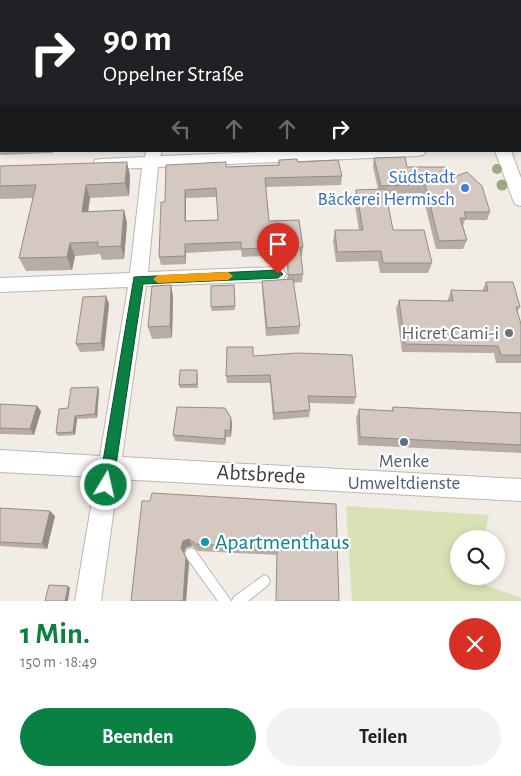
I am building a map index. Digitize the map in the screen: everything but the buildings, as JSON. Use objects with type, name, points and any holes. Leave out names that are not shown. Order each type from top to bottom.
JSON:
[{"type":"street","points":[[87,164],[153,156],[365,152]]},
{"type":"street","points":[[503,152],[521,200]]},
{"type":"street","points":[[88,601],[138,280],[148,173],[153,156]]},
{"type":"street","points":[[0,284],[278,274]]},
{"type":"street","name":"Abtsbrede","points":[[0,461],[521,490]]},
{"type":"lane","points":[[191,554],[225,601]]},
{"type":"lane","points":[[238,601],[264,581]]},
{"type":"green space","points":[[346,506],[489,515],[486,530],[450,530],[450,585],[486,585],[521,598],[521,601],[352,601]]},
{"type":"slow traffic","points":[[158,279],[228,276]]},
{"type":"place","name":"Südstadt Bäckerei Hermisch","points":[[465,188]]},
{"type":"place","name":"Hicret Cami-i","points":[[509,333]]},
{"type":"place","name":"Menke Umweltdienste","points":[[404,442]]},
{"type":"place","name":"Apartmenthaus","points":[[205,542]]},
{"type":"route","points":[[106,485],[138,280],[278,274]]}]
